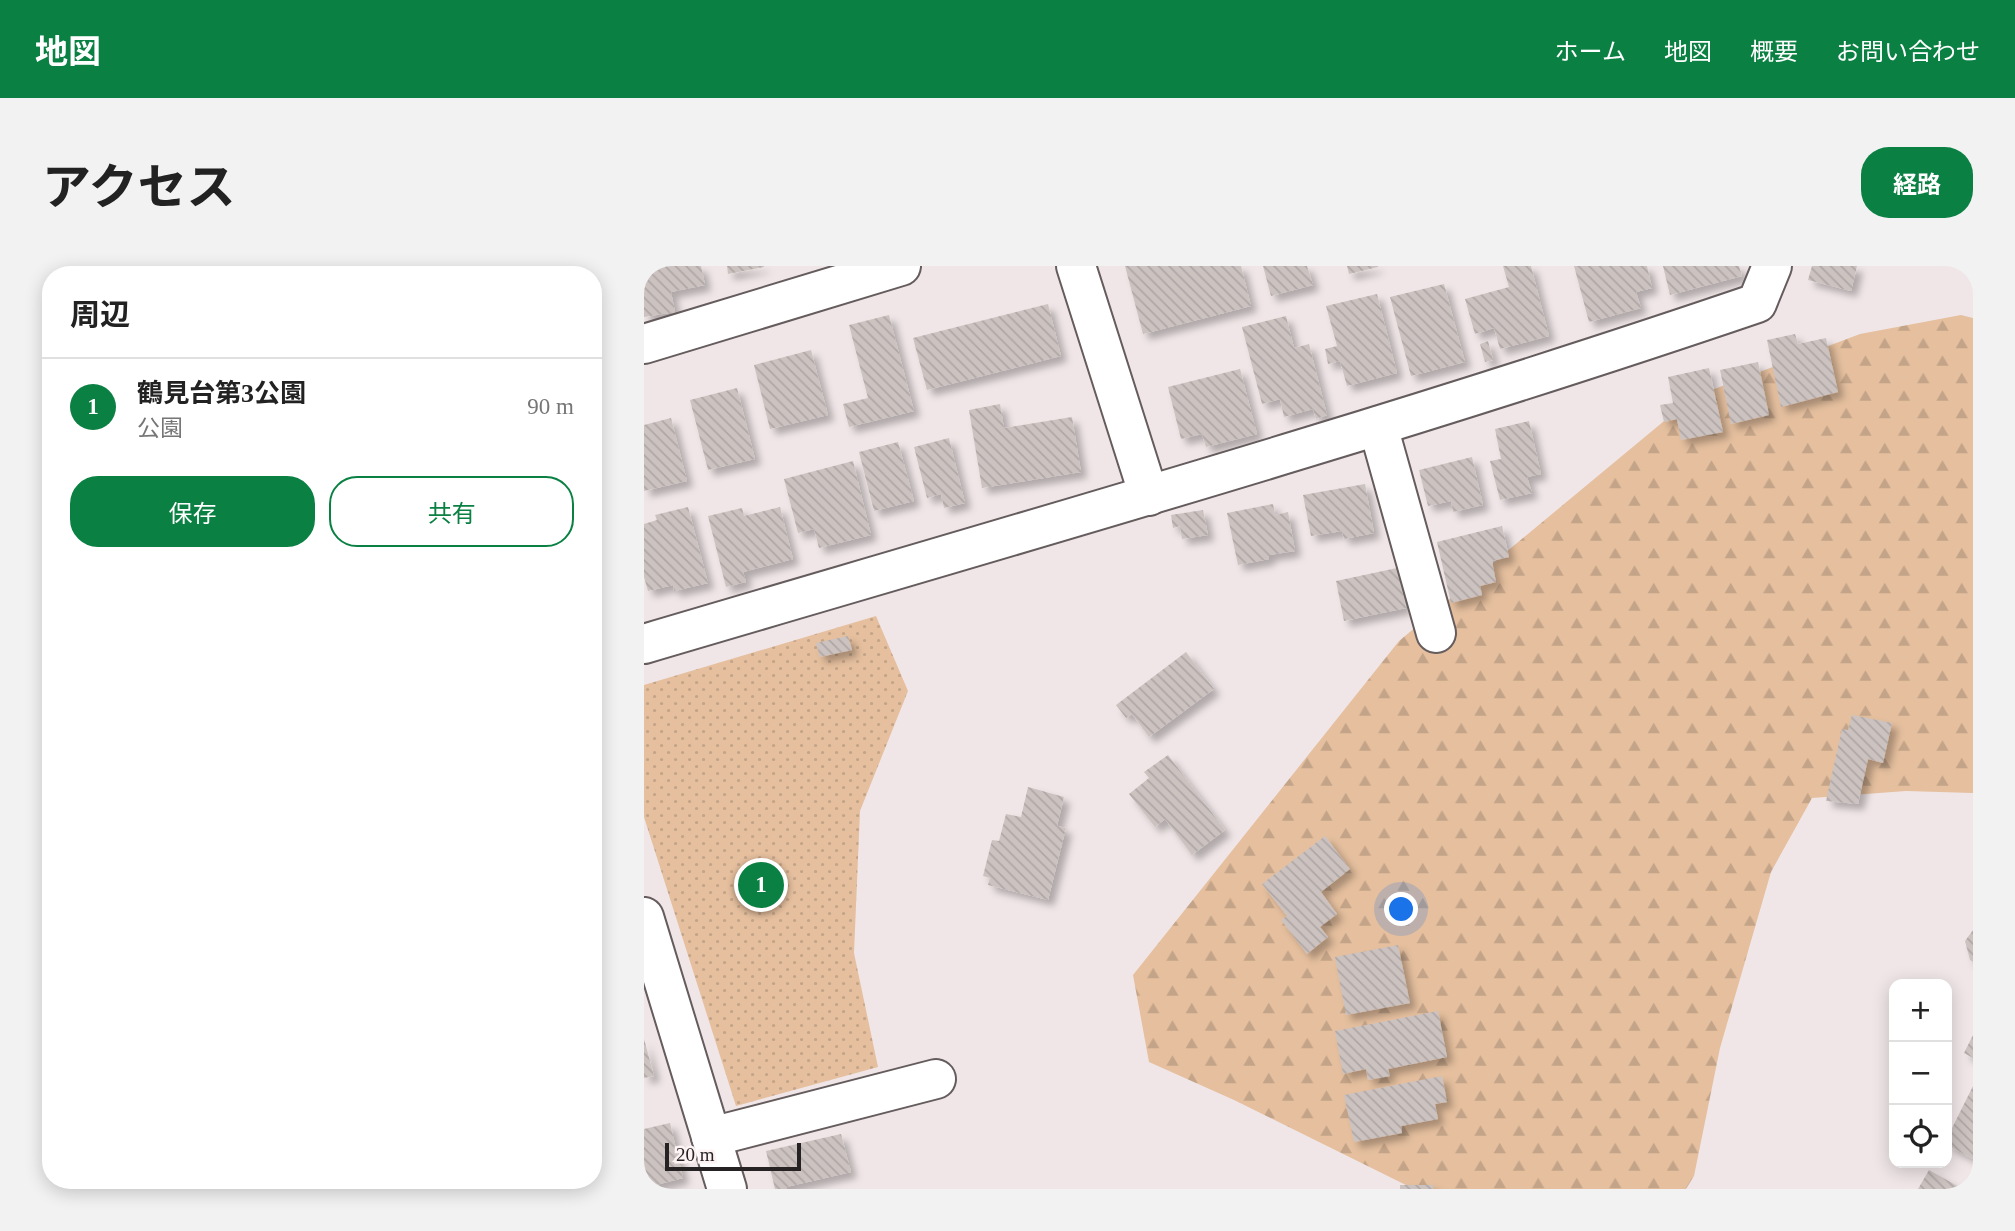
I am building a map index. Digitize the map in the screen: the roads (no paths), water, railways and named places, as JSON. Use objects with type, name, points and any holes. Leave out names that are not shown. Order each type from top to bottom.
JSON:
[{"type":"street","points":[[644,344],[901,266]]},
{"type":"street","points":[[1076,266],[1149,496]]},
{"type":"street","points":[[644,644],[1378,426],[1757,303],[1772,266]]},
{"type":"street","points":[[1378,426],[1436,633]]},
{"type":"street","points":[[644,917],[727,1189]]},
{"type":"street","points":[[711,1137],[936,1079]]},
{"type":"place","name":"鶴見台第3公園","points":[[761,885]]}]
